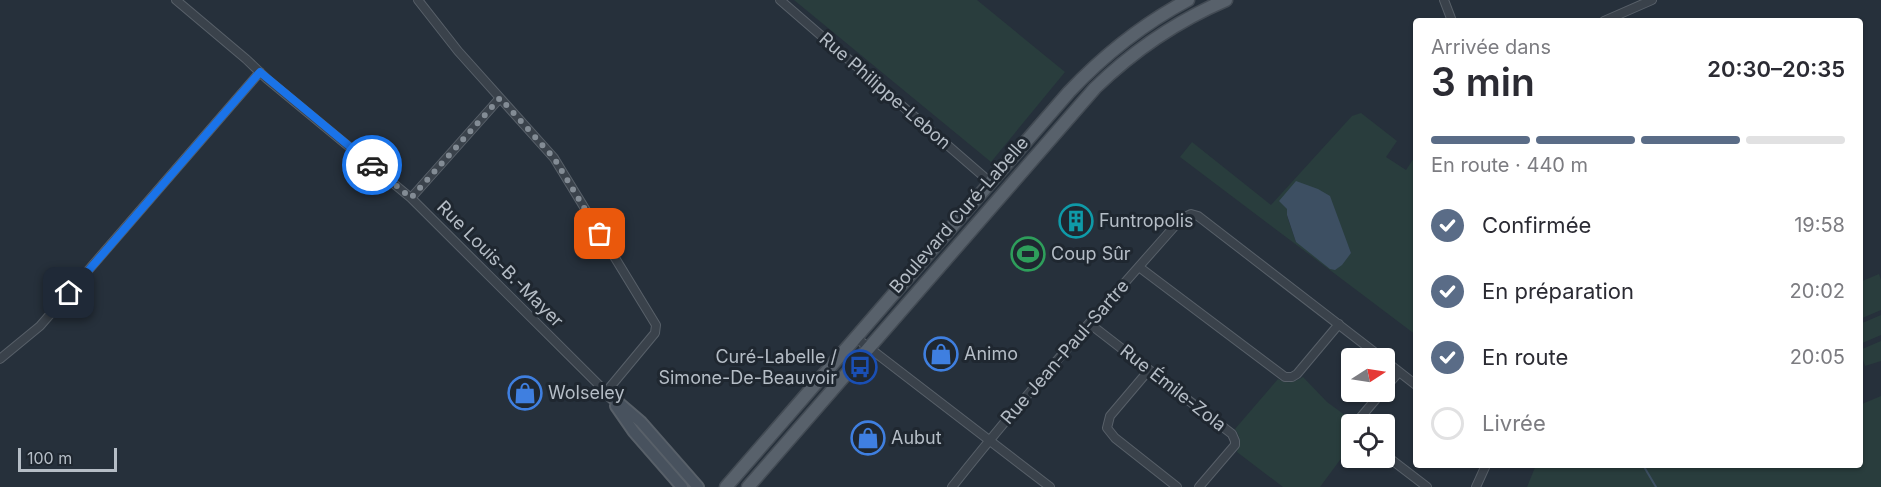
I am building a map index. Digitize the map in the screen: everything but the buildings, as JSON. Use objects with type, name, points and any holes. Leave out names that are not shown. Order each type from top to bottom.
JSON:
[{"type":"main road","name":"Boulevard Curé-Labelle","points":[[726,487],[1069,92],[1095,65],[1138,31],[1188,0]]},
{"type":"main road","name":"Boulevard Curé-Labelle","points":[[748,487],[1095,88],[1158,36],[1226,0]]},
{"type":"street","name":"Rue Louis-B.-Mayer","points":[[176,0],[411,198],[606,392],[641,422],[698,487]]},
{"type":"street","points":[[418,0],[443,33],[559,164],[657,327],[655,333],[606,392]]},
{"type":"street","name":"Rue Philippe-Lebon","points":[[780,0],[990,182]]},
{"type":"street","points":[[1444,0],[1451,18]]},
{"type":"street","points":[[1611,18],[1652,0]]},
{"type":"street","points":[[0,358],[26,339],[45,321],[260,72]]},
{"type":"street","points":[[411,198],[500,98]]},
{"type":"street","name":"Rue Jean-Paul-Sartre","points":[[952,487],[989,440],[1181,219],[1194,214],[1369,348]]},
{"type":"street","points":[[1139,267],[1287,378],[1299,372],[1339,324]]},
{"type":"street","name":"Rue Émile-Zola","points":[[1090,324],[1234,437],[1236,442],[1233,448],[1199,487]]},
{"type":"street","points":[[855,337],[1050,487]]},
{"type":"street","name":"Rue Jean-Paul-Sartre","points":[[1395,369],[1413,383]]},
{"type":"street","points":[[1149,370],[1110,416],[1107,428],[1115,438],[1177,487]]},
{"type":"street","points":[[1395,377],[1399,372]]},
{"type":"street","name":"Rue Louis-B.-Mayer","points":[[606,392],[634,432],[682,487]]},
{"type":"street","points":[[1363,414],[1374,402]]},
{"type":"street","points":[[1395,462],[1428,487]]},
{"type":"street","points":[[1476,487],[1485,468]]},
{"type":"green space","points":[[794,0],[977,0],[1065,72],[991,162]]},
{"type":"green space","points":[[1361,113],[1397,141],[1386,157],[1406,170],[1413,160],[1413,333],[1180,157],[1192,142],[1271,205],[1352,116]],"holes":[[[1287,209],[1344,237],[1351,253],[1296,242],[1287,216]]]},
{"type":"green space","points":[[1879,274],[1881,280],[1881,310],[1863,318],[1863,281]]},
{"type":"green space","points":[[1881,315],[1881,335],[1863,343],[1863,323]]},
{"type":"green space","points":[[1881,341],[1881,361],[1865,366],[1863,349]]},
{"type":"green space","points":[[1303,377],[1327,402],[1343,414],[1341,414],[1341,459],[1320,487],[1283,487],[1237,452],[1239,440],[1235,429],[1278,379],[1284,382],[1296,381]]},
{"type":"green space","points":[[1881,396],[1881,487],[1527,487],[1535,468],[1863,468],[1863,404]]},
{"type":"water","points":[[1296,181],[1330,196],[1351,253],[1335,270],[1330,269],[1296,242],[1287,209],[1279,201]]},
{"type":"waterway","points":[[1645,468],[1656,487]]},
{"type":"way so far","points":[[372,165],[411,198],[500,98],[554,158],[600,234]]},
{"type":"place","name":"Funtropolis","points":[[1076,221]]},
{"type":"place","name":"Coup Sûr","points":[[1028,254]]},
{"type":"place","name":"Animo","points":[[941,354]]},
{"type":"place","name":"Curé-Labelle / Simone-De-Beauvoir","points":[[860,367]]},
{"type":"place","name":"Wolseley","points":[[525,393]]},
{"type":"place","name":"Aubut","points":[[868,438]]},
{"type":"route","points":[[69,293],[260,72],[372,165]]}]
